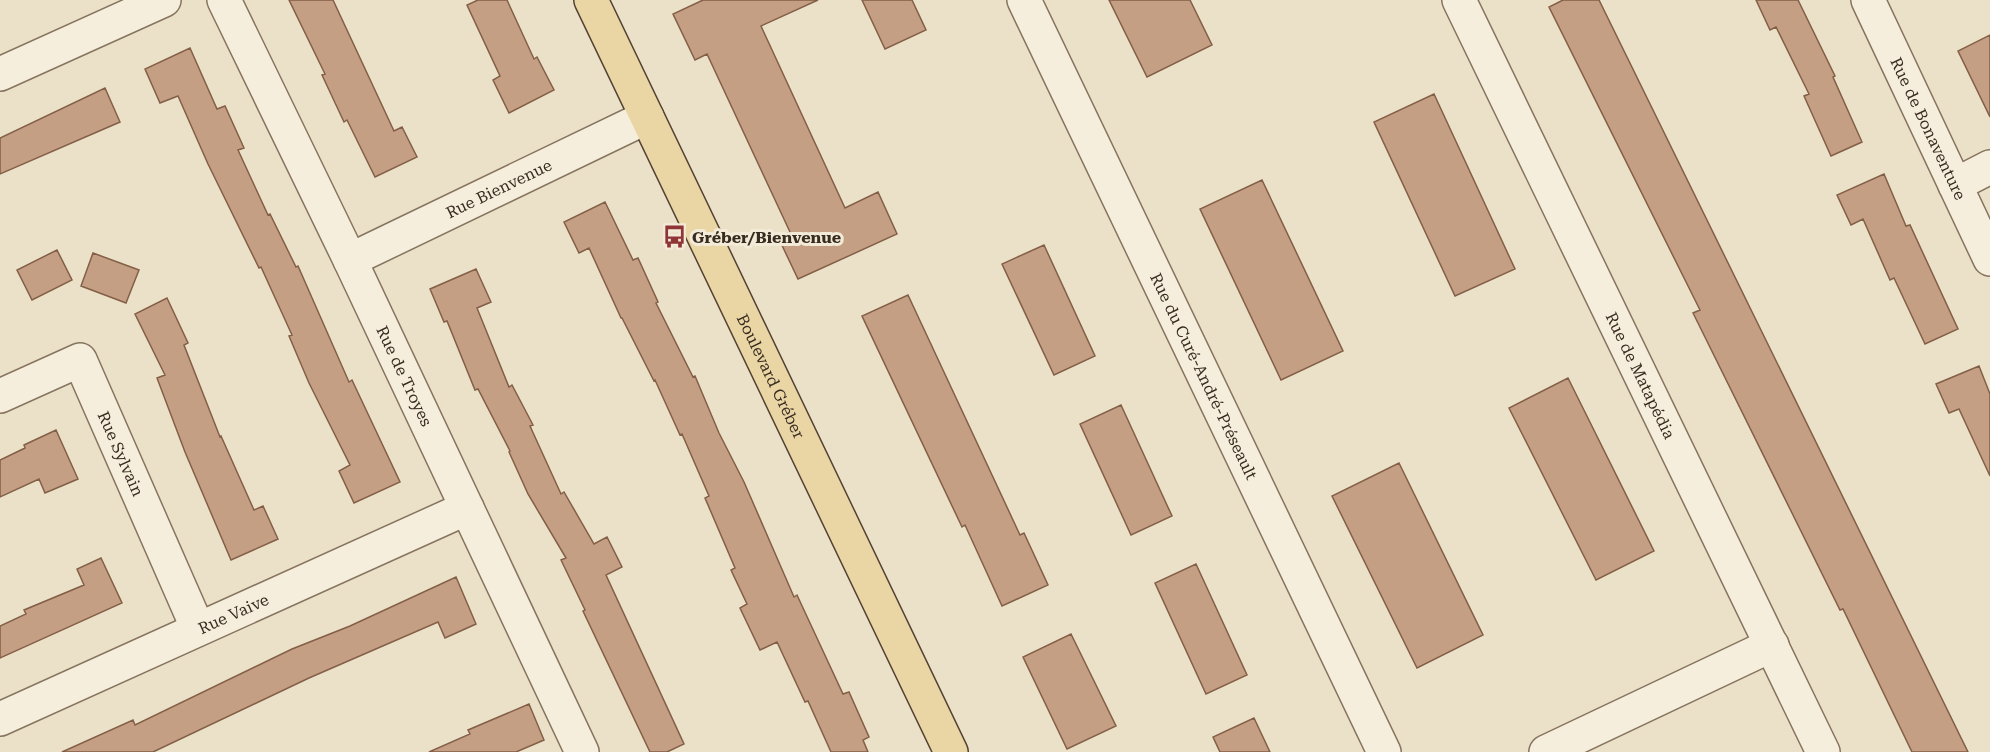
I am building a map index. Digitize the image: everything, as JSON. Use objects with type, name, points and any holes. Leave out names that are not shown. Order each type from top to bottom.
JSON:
[{"type":"main road","name":"Boulevard Gréber","points":[[591,0],[951,752]]},
{"type":"street","points":[[0,74],[164,0]]},
{"type":"street","name":"Rue de Troyes","points":[[224,0],[350,260],[582,752]]},
{"type":"street","name":"Rue du Curé-André-Préseault","points":[[1024,0],[1384,752]]},
{"type":"street","name":"Rue de Matapédia","points":[[1459,0],[1823,752]]},
{"type":"street","name":"Rue de Bonaventure","points":[[1868,0],[1990,259]]},
{"type":"street","name":"Rue Bienvenue","points":[[350,260],[647,117]]},
{"type":"street","points":[[1954,185],[1990,167]]},
{"type":"street","name":"Rue Sylvain","points":[[0,396],[80,360],[198,629]]},
{"type":"street","name":"Rue Vaive","points":[[0,719],[467,508]]},
{"type":"street","points":[[1546,752],[1772,645]]},
{"type":"building","points":[[289,0],[333,0],[394,131],[402,127],[417,157],[375,177],[347,120],[344,122],[322,75],[325,74]]},
{"type":"building","points":[[478,0],[507,0],[534,59],[537,57],[554,90],[509,113],[493,80],[500,76],[467,5]]},
{"type":"building","points":[[703,0],[818,0],[761,26],[845,208],[878,192],[897,234],[798,279],[778,237],[790,232],[707,54],[695,60],[673,14]]},
{"type":"building","points":[[862,0],[912,0],[926,30],[885,49]]},
{"type":"building","points":[[1109,0],[1190,0],[1212,45],[1147,77]]},
{"type":"building","points":[[1563,0],[1599,0],[1968,752],[1912,752],[1843,609],[1840,610],[1693,313],[1700,310],[1549,7]]},
{"type":"building","points":[[1756,0],[1798,0],[1835,76],[1833,77],[1862,142],[1831,156],[1804,96],[1809,94],[1776,27],[1770,30]]},
{"type":"building","points":[[1990,35],[1990,117],[1958,51]]},
{"type":"building","points":[[190,48],[217,109],[225,106],[244,148],[238,150],[268,215],[270,214],[296,267],[298,266],[349,382],[352,380],[400,482],[354,503],[339,471],[350,465],[309,383],[289,336],[292,335],[261,267],[259,268],[208,164],[178,96],[160,103],[145,69]]},
{"type":"building","points":[[105,88],[120,122],[0,174],[0,138]]},
{"type":"building","points":[[1434,94],[1515,269],[1455,296],[1374,122]]},
{"type":"building","points":[[1884,174],[1906,226],[1910,225],[1958,329],[1925,344],[1894,278],[1890,280],[1863,219],[1851,225],[1837,195]]},
{"type":"building","points":[[1262,180],[1343,351],[1281,380],[1200,209]]},
{"type":"building","points":[[605,202],[633,260],[638,258],[658,302],[656,303],[693,377],[695,376],[794,597],[797,595],[843,694],[849,692],[869,737],[863,740],[868,752],[831,752],[808,701],[805,702],[777,642],[760,650],[740,608],[747,604],[731,570],[735,568],[705,498],[709,496],[682,434],[680,435],[655,380],[621,318],[589,248],[579,253],[564,222]]},
{"type":"building","points":[[1044,245],[1095,356],[1054,375],[1002,264]]},
{"type":"building","points":[[57,250],[72,280],[32,300],[17,270]]},
{"type":"building","points":[[93,253],[139,270],[126,303],[81,286]]},
{"type":"building","points":[[476,269],[491,302],[477,308],[509,387],[512,385],[533,425],[530,426],[561,494],[564,492],[594,544],[607,537],[622,567],[606,575],[684,744],[667,752],[650,752],[583,611],[585,610],[561,560],[566,558],[528,494],[510,451],[478,389],[475,390],[447,321],[444,322],[430,289]]},
{"type":"building","points":[[908,295],[1020,535],[1024,533],[1048,585],[1002,606],[965,525],[962,527],[862,316]]},
{"type":"building","points":[[167,298],[188,343],[184,345],[220,437],[254,510],[263,506],[278,539],[231,560],[185,452],[157,378],[165,375],[135,314]]},
{"type":"building","points":[[1979,366],[1990,394],[1990,476],[1959,409],[1949,413],[1936,384]]},
{"type":"building","points":[[1568,378],[1654,551],[1596,580],[1509,408]]},
{"type":"building","points":[[1121,405],[1172,516],[1131,535],[1080,424]]},
{"type":"building","points":[[56,430],[78,479],[45,493],[39,479],[0,497],[0,460],[25,448],[24,445]]},
{"type":"building","points":[[1399,463],[1483,635],[1417,668],[1332,496]]},
{"type":"building","points":[[101,558],[122,603],[0,658],[0,626],[26,614],[24,610],[84,585],[77,569]]},
{"type":"building","points":[[1196,564],[1247,675],[1206,694],[1155,583]]},
{"type":"building","points":[[456,577],[476,624],[445,638],[438,622],[309,678],[153,752],[62,752],[133,720],[135,725],[292,649],[350,626]]},
{"type":"building","points":[[1071,634],[1116,726],[1067,749],[1023,657]]},
{"type":"building","points":[[529,704],[544,740],[516,752],[429,752],[470,734],[468,730]]},
{"type":"building","points":[[1254,718],[1270,752],[1220,752],[1213,737]]},
{"type":"place","name":"Gréber/Bienvenue","points":[[674,237]]}]
